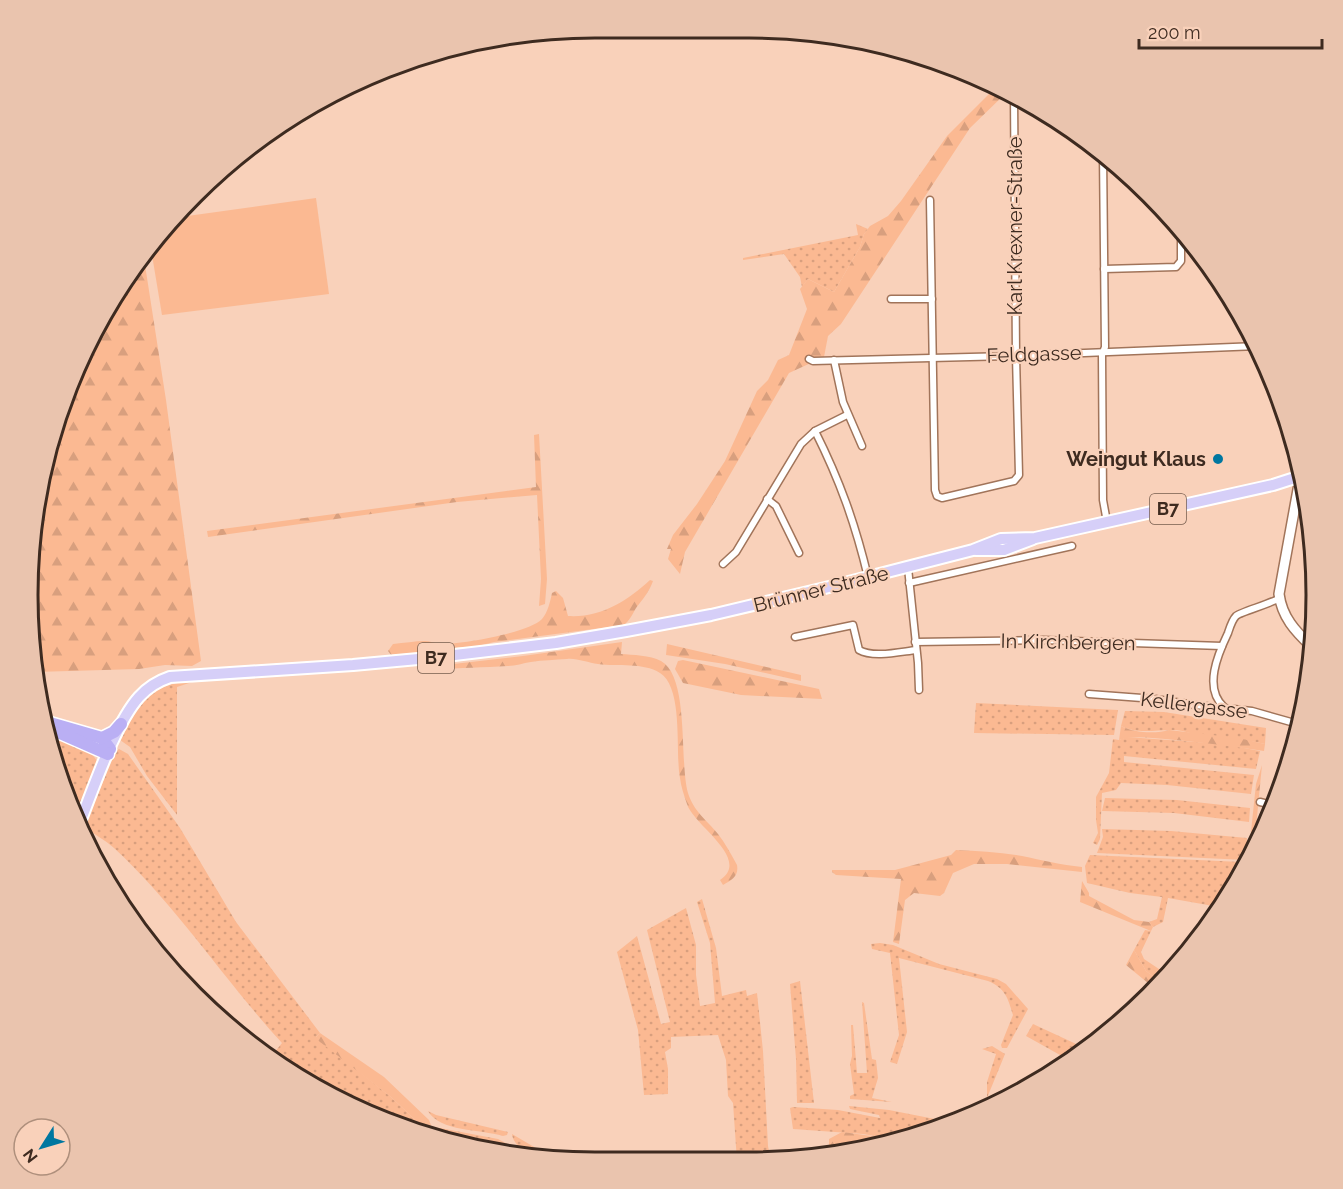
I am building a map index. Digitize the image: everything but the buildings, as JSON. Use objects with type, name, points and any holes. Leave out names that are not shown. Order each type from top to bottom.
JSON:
[{"type":"highway","points":[[53,725],[102,738],[114,732],[121,724]]},
{"type":"highway","points":[[53,727],[109,752]]},
{"type":"highway","points":[[102,738],[109,752]]},
{"type":"main road","name":"Brünner Straße","points":[[121,724],[131,706],[145,691],[164,679],[176,675],[353,666],[429,658],[545,644],[683,621],[908,568],[973,550],[1001,539],[1035,538],[1273,485],[1293,478]]},
{"type":"main road","name":"B7","points":[[83,815],[121,724]]},
{"type":"street","name":"Karl Krexner-Straße","points":[[932,357],[937,496],[942,498],[1017,478],[1019,475],[1014,105]]},
{"type":"street","points":[[1103,165],[1103,500],[1107,522]]},
{"type":"street","points":[[930,200],[932,357]]},
{"type":"street","points":[[1104,268],[1176,267],[1181,261],[1181,244]]},
{"type":"street","points":[[891,299],[932,299]]},
{"type":"street","name":"Feldgasse","points":[[810,359],[813,361],[1016,356],[1247,346]]},
{"type":"street","points":[[834,360],[837,381],[847,415],[862,446]]},
{"type":"street","points":[[723,564],[734,555],[801,444],[815,431],[847,415]]},
{"type":"street","points":[[815,431],[850,510],[868,577]]},
{"type":"street","points":[[1297,496],[1281,575],[1280,598],[1282,610],[1289,622],[1303,638]]},
{"type":"street","points":[[767,499],[776,506],[800,553]]},
{"type":"street","name":"Brünner Straße","points":[[909,583],[1072,546]]},
{"type":"street","name":"Brünner Straße","points":[[908,568],[919,690]]},
{"type":"street","points":[[1224,707],[1217,700],[1214,688],[1215,669],[1222,646],[1238,614],[1280,598]]},
{"type":"street","points":[[795,637],[853,625],[859,650],[862,652],[915,650]]},
{"type":"street","name":"In Kirchbergen","points":[[915,642],[1043,640],[1222,646]]},
{"type":"street","name":"Kellergasse","points":[[1089,694],[1224,707],[1262,713],[1291,722]]},
{"type":"street","points":[[1260,802],[1265,803]]},
{"type":"green space","points":[[990,93],[1001,98],[970,128],[841,324],[828,336],[824,357],[789,373],[685,552],[680,574],[668,559],[671,549],[667,549],[673,535],[697,504],[725,461],[757,391],[768,380],[778,360],[789,355],[807,309],[800,289],[808,279],[834,292],[860,247],[864,234],[870,226],[888,216],[901,201],[947,136]]},
{"type":"green space","points":[[316,198],[329,294],[162,315],[152,256],[186,216]]},
{"type":"green space","points":[[856,224],[868,229],[834,292],[808,279],[802,287],[800,277],[784,254],[743,260],[743,258],[858,235]]},
{"type":"green space","points":[[145,266],[166,400],[201,661],[192,666],[165,665],[139,669],[43,672],[38,594],[42,522],[56,450],[67,415],[95,348],[112,316]]},
{"type":"green space","points":[[539,434],[547,579],[545,604],[539,606],[541,579],[537,495],[457,502],[208,537],[207,531],[536,487],[534,435]]},
{"type":"green space","points":[[650,580],[653,581],[648,592],[624,625],[494,642],[474,647],[391,655],[388,651],[393,644],[425,641],[439,644],[461,642],[523,629],[542,619],[552,593],[556,591],[563,598],[568,616],[592,614],[613,607]]},
{"type":"green space","points":[[622,642],[621,654],[647,656],[661,661],[670,670],[676,684],[680,702],[688,793],[697,810],[721,837],[737,865],[736,875],[723,885],[720,880],[728,872],[729,862],[718,842],[691,812],[687,804],[681,785],[676,706],[668,681],[660,673],[646,667],[598,664],[571,659],[536,661],[511,666],[436,670],[436,666]]},
{"type":"green space","points":[[667,644],[801,675],[801,681],[725,664],[666,655]]},
{"type":"green space","points":[[683,660],[819,689],[822,699],[741,695],[683,683],[675,669],[678,661]]},
{"type":"green space","points":[[195,681],[177,687],[177,815],[147,776],[130,747],[120,740],[132,715],[147,697],[168,685]]},
{"type":"green space","points":[[976,703],[1118,710],[1114,735],[974,733]]},
{"type":"green space","points":[[1125,711],[1164,712],[1266,728],[1265,744],[1176,730],[1128,729],[1121,726]]},
{"type":"green space","points":[[1121,726],[1145,732],[1169,730],[1238,738],[1265,744],[1264,751],[1148,738],[1119,740]]},
{"type":"green space","points":[[1127,737],[1223,744],[1260,751],[1256,769],[1124,756],[1124,762],[1254,775],[1251,794],[1167,785],[1121,783],[1116,790],[1102,793],[1100,839],[1097,845],[1093,843],[1098,833],[1096,797],[1109,773],[1113,739],[1119,740]]},
{"type":"green space","points":[[56,738],[87,750],[97,761],[80,807]]},
{"type":"green space","points":[[119,749],[128,754],[180,828],[236,922],[320,1033],[316,1037],[391,1097],[419,1123],[348,1094],[276,1051],[282,1043],[159,894],[114,848],[91,832],[86,822],[116,751]]},
{"type":"green space","points":[[1262,765],[1256,822],[1251,835],[1256,784]]},
{"type":"green space","points":[[1105,798],[1177,800],[1250,808],[1249,822],[1174,813],[1102,811]]},
{"type":"green space","points":[[1102,829],[1171,831],[1247,838],[1247,843],[1238,860],[1097,853],[1103,837]]},
{"type":"green space","points":[[956,850],[1022,856],[1082,867],[1082,872],[1007,864],[974,864],[953,873],[944,893],[940,896],[914,893],[905,900],[899,944],[893,942],[901,879],[836,875],[832,872],[832,870],[895,870],[951,855]]},
{"type":"green space","points":[[1090,855],[1237,862],[1211,906],[1168,898],[1163,922],[1153,927],[1149,922],[1157,919],[1162,897],[1130,893],[1087,883],[1085,866]]},
{"type":"green space","points":[[1082,881],[1089,896],[1134,920],[1149,922],[1153,927],[1151,931],[1080,902]]},
{"type":"green space","points":[[702,899],[716,948],[722,996],[746,990],[747,996],[757,993],[769,1151],[736,1152],[733,1103],[728,1096],[726,1060],[718,1035],[671,1037],[671,1048],[665,1052],[668,1094],[644,1095],[638,1030],[617,952],[637,936],[661,1024],[670,1022],[647,930],[686,908],[696,945],[696,975],[700,1006],[715,1003],[710,943],[697,902]]},
{"type":"green space","points":[[1145,930],[1151,931],[1141,952],[1144,959],[1160,970],[1153,976],[1146,971],[1134,950]]},
{"type":"green space","points":[[871,944],[893,945],[939,964],[997,979],[1006,984],[1028,1009],[1007,1048],[1002,1048],[1001,1045],[1013,1015],[1002,990],[988,981],[899,958],[907,1032],[897,1064],[890,1062],[899,1035],[890,953],[872,949]]},
{"type":"green space","points":[[1134,950],[1146,971],[1153,976],[1147,982],[1126,965]]},
{"type":"green space","points":[[800,981],[814,1103],[797,1103],[790,984]]},
{"type":"green space","points":[[862,1002],[872,1059],[876,1060],[878,1078],[872,1098],[892,1102],[850,1099],[850,1096],[854,1094],[850,1064],[851,1025],[853,1025],[857,1073],[867,1073]]},
{"type":"green space","points":[[1033,1024],[1077,1044],[1061,1056],[1026,1036]]},
{"type":"green space","points":[[320,1033],[384,1077],[429,1120],[431,1125],[419,1123],[391,1097],[315,1038]]},
{"type":"green space","points":[[992,1046],[1005,1054],[987,1098],[987,1082],[996,1054],[982,1049]]},
{"type":"green space","points":[[849,1106],[889,1110],[935,1119],[877,1136],[793,1129],[790,1108],[793,1107],[838,1110],[880,1118],[879,1115],[850,1109]]},
{"type":"green space","points":[[428,1111],[436,1115],[508,1132],[503,1136],[461,1129],[442,1123]]},
{"type":"green space","points":[[437,1129],[498,1139],[509,1145],[486,1141]]},
{"type":"green space","points":[[842,1132],[877,1137],[829,1146],[829,1139]]},
{"type":"green space","points":[[512,1134],[536,1148],[519,1146]]},
{"type":"place","name":"Weingut Klaus","points":[[1218,459]]}]
